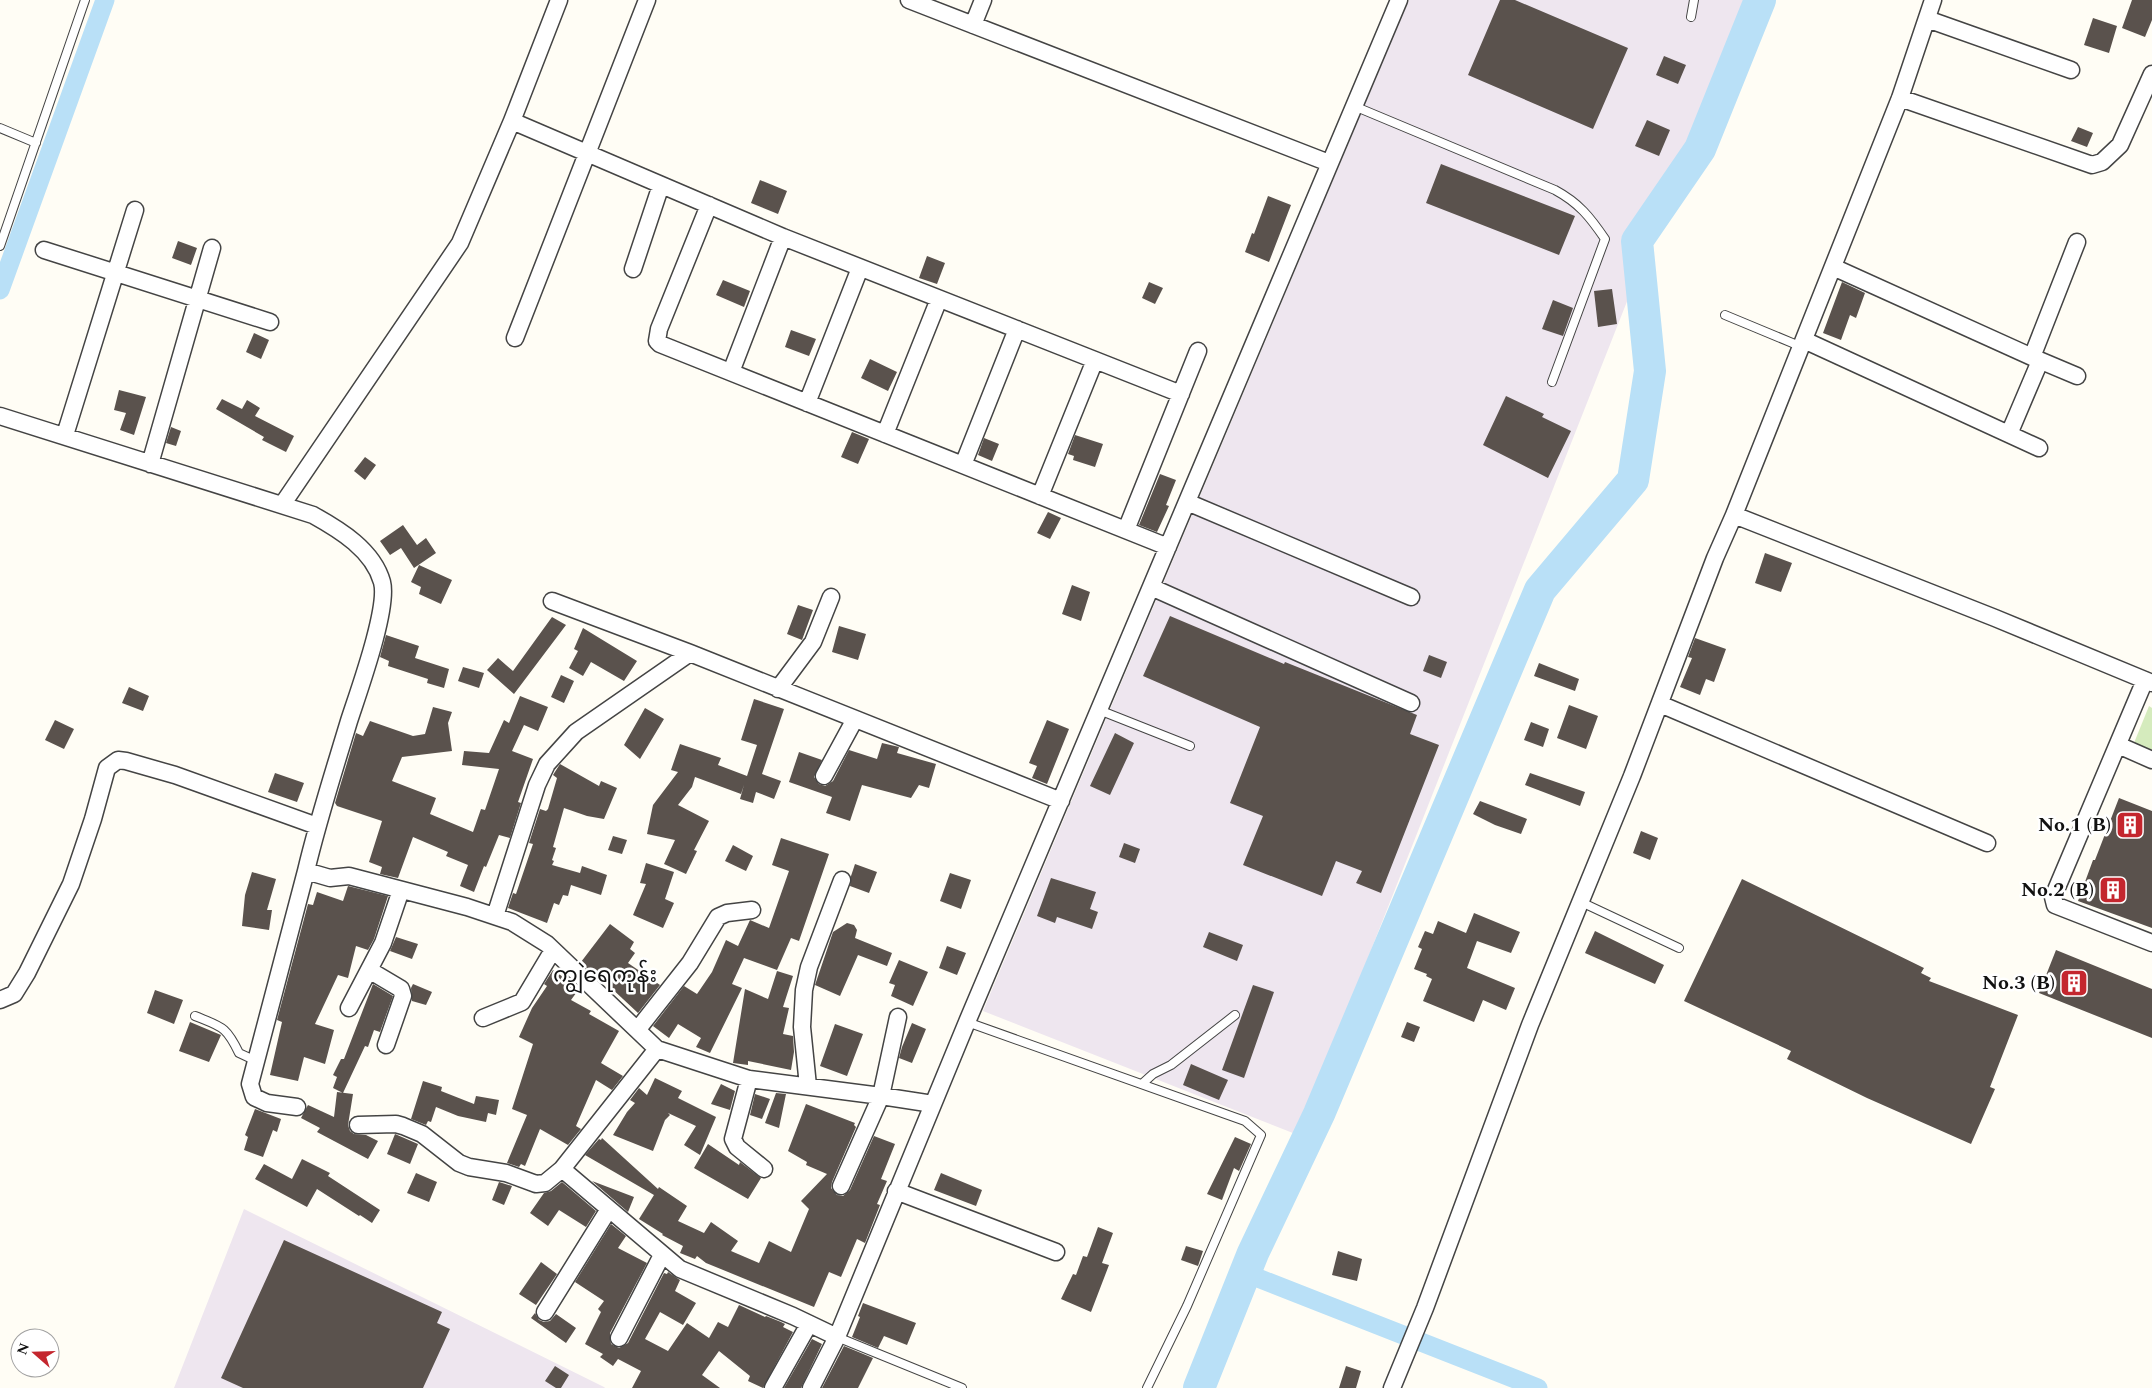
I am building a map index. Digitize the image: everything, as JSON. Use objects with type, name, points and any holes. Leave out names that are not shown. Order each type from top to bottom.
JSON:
[{"type":"street","points":[[282,505],[460,243],[512,121],[559,0]]},
{"type":"street","points":[[515,338],[646,0]]},
{"type":"street","points":[[974,25],[983,0]]},
{"type":"street","points":[[811,1388],[837,1337],[967,1022],[1399,0]]},
{"type":"street","points":[[1392,1388],[1425,1308],[1530,1025],[1581,902],[1660,704],[1715,558],[1803,344],[1900,98],[1933,0]]},
{"type":"street","points":[[916,1],[1329,164]]},
{"type":"street","points":[[1927,20],[2070,70]]},
{"type":"street","points":[[1900,98],[2092,165],[2102,162],[2120,145],[2152,74]]},
{"type":"street","points":[[512,121],[783,237],[1180,394]]},
{"type":"street","points":[[633,269],[661,186]]},
{"type":"street","points":[[709,206],[659,329],[657,341],[1168,547]]},
{"type":"street","points":[[65,435],[135,210]]},
{"type":"street","points":[[731,372],[783,237]]},
{"type":"street","points":[[2009,434],[2077,242]]},
{"type":"street","points":[[150,464],[212,248]]},
{"type":"street","points":[[44,250],[270,322]]},
{"type":"street","points":[[1833,267],[2077,376]]},
{"type":"street","points":[[807,403],[860,268]]},
{"type":"street","points":[[885,434],[939,299]]},
{"type":"street","points":[[963,465],[1017,329]]},
{"type":"street","points":[[1803,344],[2039,448]]},
{"type":"street","points":[[1126,530],[1198,351]]},
{"type":"street","points":[[1040,496],[1095,360]]},
{"type":"street","points":[[0,416],[313,515],[366,553],[382,582],[382,598],[373,644],[317,826],[250,1084],[254,1097],[267,1103],[297,1107]]},
{"type":"street","points":[[1187,502],[1411,596]]},
{"type":"street","points":[[1734,515],[1995,618],[2149,682],[2118,745],[2053,898],[2054,905],[2152,944]]},
{"type":"street","points":[[1151,588],[1411,703]]},
{"type":"street","points":[[778,688],[813,642],[830,596]]},
{"type":"street","points":[[552,601],[690,653],[1061,801]]},
{"type":"street","points":[[495,916],[537,784],[547,764],[576,732],[690,653]]},
{"type":"street","points":[[1660,704],[1987,843]]},
{"type":"street","points":[[824,776],[855,719]]},
{"type":"street","points":[[2118,745],[2152,760]]},
{"type":"street","points":[[0,1000],[14,994],[27,973],[71,884],[93,819],[104,776],[112,763],[118,760],[126,761],[175,775],[317,826]]},
{"type":"street","points":[[306,871],[330,878],[349,876],[512,922],[547,944],[657,1049],[748,1079],[933,1104]]},
{"type":"street","points":[[808,1086],[802,1027],[804,990],[809,967],[842,880]]},
{"type":"street","points":[[349,1008],[383,943],[401,890]]},
{"type":"street","points":[[638,1029],[690,963],[718,917],[727,912],[752,910]]},
{"type":"street","points":[[483,1018],[522,1002],[553,950]]},
{"type":"street","points":[[369,970],[401,989],[403,996],[386,1045]]},
{"type":"street","points":[[841,1186],[881,1096],[898,1017]]},
{"type":"street","points":[[358,1125],[396,1124],[403,1126],[422,1134],[459,1163],[469,1167],[506,1173],[536,1184],[545,1183],[562,1169],[657,1049]]},
{"type":"street","points":[[748,1079],[733,1139],[737,1147],[764,1169]]},
{"type":"street","points":[[562,1169],[680,1269],[837,1337]]},
{"type":"street","points":[[896,1191],[1056,1252]]},
{"type":"street","points":[[545,1312],[609,1209]]},
{"type":"street","points":[[619,1338],[662,1254]]},
{"type":"street","points":[[773,1388],[810,1324]]},
{"type":"lane","points":[[0,246],[85,0]]},
{"type":"lane","points":[[1691,17],[1694,0]]},
{"type":"lane","points":[[1354,106],[1555,190],[1574,201],[1590,218],[1605,239],[1552,382]]},
{"type":"lane","points":[[0,128],[36,144]]},
{"type":"lane","points":[[1725,315],[1803,344]]},
{"type":"lane","points":[[1099,710],[1190,746]]},
{"type":"lane","points":[[1581,902],[1679,948]]},
{"type":"lane","points":[[1142,1083],[1153,1074],[1171,1065],[1235,1015]]},
{"type":"lane","points":[[196,1016],[223,1028],[229,1033],[239,1053],[256,1061]]},
{"type":"lane","points":[[967,1022],[1245,1121],[1260,1135],[1188,1306],[1147,1388]]},
{"type":"lane","points":[[837,1337],[962,1388]]},
{"type":"shaded area","points":[[1409,0],[1746,0],[1298,1135],[983,1011]]},
{"type":"shaded area","points":[[244,1209],[604,1387],[605,1388],[174,1388]]},
{"type":"green space","points":[[2149,706],[2152,708],[2152,750],[2134,743]]},
{"type":"building","points":[[1500,0],[1515,0],[1628,48],[1593,129],[1468,75]]},
{"type":"building","points":[[2132,0],[2152,0],[2152,20],[2145,37],[2122,28]]},
{"type":"building","points":[[2093,18],[2117,26],[2109,53],[2084,45]]},
{"type":"building","points":[[1664,56],[1686,65],[1678,84],[1656,75]]},
{"type":"building","points":[[1647,120],[1670,130],[1659,156],[1635,146]]},
{"type":"building","points":[[2078,127],[2093,133],[2087,147],[2071,141]]},
{"type":"building","points":[[1441,164],[1575,216],[1559,255],[1426,203]]},
{"type":"building","points":[[760,180],[787,191],[778,214],[751,203]]},
{"type":"building","points":[[1268,196],[1291,205],[1269,262],[1245,252]]},
{"type":"building","points":[[178,241],[197,248],[191,265],[172,258]]},
{"type":"building","points":[[927,256],[945,263],[937,284],[919,278]]},
{"type":"building","points":[[723,280],[750,291],[744,307],[716,295]]},
{"type":"building","points":[[1149,282],[1163,288],[1155,304],[1142,298]]},
{"type":"building","points":[[1842,282],[1865,293],[1856,318],[1850,315],[1841,340],[1823,333]]},
{"type":"building","points":[[1612,289],[1617,324],[1598,327],[1594,291]]},
{"type":"building","points":[[1553,300],[1573,308],[1563,336],[1542,329]]},
{"type":"building","points":[[791,330],[816,339],[809,356],[785,347]]},
{"type":"building","points":[[254,333],[269,340],[261,359],[246,352]]},
{"type":"building","points":[[870,359],[897,372],[888,391],[861,378]]},
{"type":"building","points":[[119,390],[146,397],[134,435],[120,430],[126,413],[114,410]]},
{"type":"building","points":[[1506,396],[1544,414],[1542,417],[1571,431],[1548,478],[1483,445]]},
{"type":"building","points":[[222,399],[242,409],[247,400],[260,408],[255,416],[294,436],[286,452],[262,440],[264,437],[216,409]]},
{"type":"building","points":[[171,427],[181,431],[176,446],[166,443]]},
{"type":"building","points":[[852,432],[869,439],[858,464],[841,457]]},
{"type":"building","points":[[1075,435],[1103,444],[1095,467],[1073,460],[1074,456],[1068,454]]},
{"type":"building","points":[[984,438],[999,444],[992,461],[978,455]]},
{"type":"building","points":[[365,457],[376,465],[365,480],[354,471]]},
{"type":"building","points":[[1160,474],[1176,480],[1166,505],[1169,506],[1157,532],[1139,525]]},
{"type":"building","points":[[1048,512],[1061,518],[1050,539],[1037,533]]},
{"type":"building","points":[[403,525],[417,545],[426,538],[436,553],[414,568],[401,548],[390,555],[380,541]]},
{"type":"building","points":[[1765,553],[1792,563],[1781,592],[1755,583]]},
{"type":"building","points":[[419,565],[452,580],[441,604],[419,594],[421,587],[411,582]]},
{"type":"building","points":[[1072,585],[1090,592],[1081,621],[1062,614]]},
{"type":"building","points":[[798,605],[813,610],[802,640],[787,634]]},
{"type":"building","points":[[1170,616],[1284,664],[1285,662],[1417,715],[1410,734],[1439,745],[1381,893],[1356,883],[1362,871],[1336,861],[1322,896],[1243,865],[1263,816],[1230,803],[1260,727],[1143,676]]},
{"type":"building","points":[[552,617],[566,625],[514,694],[487,670],[498,658],[513,671]]},
{"type":"building","points":[[839,626],[866,634],[858,660],[832,652]]},
{"type":"building","points":[[583,628],[637,661],[624,681],[591,662],[583,676],[569,668],[578,651],[574,649]]},
{"type":"building","points":[[386,635],[419,646],[415,658],[449,669],[444,688],[427,683],[428,679],[388,666],[389,661],[380,657]]},
{"type":"building","points":[[1695,638],[1726,649],[1714,682],[1706,679],[1700,695],[1680,687],[1692,658],[1688,657]]},
{"type":"building","points":[[1429,655],[1447,662],[1441,678],[1423,671]]},
{"type":"building","points":[[1539,663],[1579,679],[1575,691],[1534,676]]},
{"type":"building","points":[[463,667],[484,673],[479,688],[458,681]]},
{"type":"building","points":[[561,675],[574,681],[564,703],[551,697]]},
{"type":"building","points":[[129,687],[149,696],[143,711],[122,703]]},
{"type":"building","points":[[520,696],[548,707],[538,731],[524,725],[512,751],[533,759],[518,802],[521,803],[510,838],[499,835],[474,892],[460,886],[468,865],[446,856],[448,852],[413,837],[398,878],[380,874],[382,867],[369,862],[382,821],[337,806],[335,803],[356,733],[363,736],[370,721],[413,736],[425,734],[433,707],[452,712],[448,723],[452,751],[402,757],[392,781],[436,798],[430,814],[473,832],[481,809],[485,810],[499,769],[462,765],[464,751],[489,753],[504,720],[509,723]]},
{"type":"building","points":[[754,699],[784,709],[762,774],[781,781],[774,799],[756,792],[753,803],[740,799],[744,785],[741,794],[695,777],[692,787],[678,805],[709,821],[694,850],[697,851],[686,874],[664,864],[675,840],[647,834],[653,805],[678,772],[671,770],[680,744],[721,758],[718,765],[747,776],[757,745],[741,740]]},
{"type":"building","points":[[1569,705],[1598,716],[1586,749],[1557,738]]},
{"type":"building","points":[[645,708],[664,719],[640,759],[624,745]]},
{"type":"building","points":[[55,720],[74,729],[64,749],[45,740]]},
{"type":"building","points":[[1047,720],[1069,729],[1047,784],[1032,778],[1037,766],[1029,763]]},
{"type":"building","points":[[1531,722],[1549,729],[1543,747],[1524,740]]},
{"type":"building","points":[[1115,733],[1134,743],[1110,795],[1090,786]]},
{"type":"building","points":[[882,743],[899,747],[897,753],[936,764],[929,788],[919,785],[911,798],[862,785],[850,821],[826,813],[832,797],[789,782],[799,752],[822,760],[814,777],[819,784],[825,786],[833,781],[849,750],[877,759]]},
{"type":"building","points":[[560,764],[599,786],[601,781],[617,788],[604,819],[587,816],[564,808],[553,847],[556,848],[552,865],[580,873],[582,866],[607,875],[601,895],[571,885],[568,896],[563,895],[559,905],[554,903],[547,923],[508,908],[513,893],[516,894],[533,844],[529,843],[540,809],[546,811],[548,809],[557,778],[553,775]]},
{"type":"building","points":[[275,773],[304,783],[297,802],[268,792]]},
{"type":"building","points":[[1530,773],[1585,792],[1580,806],[1525,785]]},
{"type":"building","points":[[2119,798],[2152,811],[2152,928],[2078,901]]},
{"type":"building","points":[[1480,801],[1527,819],[1521,834],[1495,825],[1473,814]]},
{"type":"building","points":[[1641,831],[1658,838],[1650,860],[1633,853]]},
{"type":"building","points":[[613,836],[627,840],[622,854],[608,850]]},
{"type":"building","points":[[781,838],[829,854],[799,941],[791,938],[777,970],[744,958],[732,984],[742,988],[710,1053],[696,1047],[701,1038],[678,1024],[669,1038],[653,1026],[684,986],[697,994],[712,972],[726,940],[738,946],[750,920],[769,928],[789,871],[772,865]]},
{"type":"building","points":[[1124,843],[1140,849],[1135,863],[1119,857]]},
{"type":"building","points":[[733,845],[753,856],[746,871],[725,861]]},
{"type":"building","points":[[646,863],[674,872],[665,899],[674,903],[663,928],[633,915],[646,884],[640,883]]},
{"type":"building","points":[[855,864],[877,872],[869,893],[850,886]]},
{"type":"building","points":[[252,872],[276,879],[267,910],[272,910],[269,930],[242,926],[245,895]]},
{"type":"building","points":[[950,873],[971,880],[961,909],[940,901]]},
{"type":"building","points":[[1051,878],[1096,892],[1090,909],[1098,912],[1092,929],[1057,917],[1055,923],[1037,916]]},
{"type":"building","points":[[1742,879],[1924,968],[1921,973],[1931,978],[1929,981],[2018,1015],[1990,1087],[1995,1089],[1971,1144],[1867,1098],[1787,1059],[1791,1051],[1684,1001]]},
{"type":"building","points":[[348,886],[388,896],[374,939],[368,950],[356,946],[348,978],[338,975],[315,1024],[334,1030],[325,1064],[304,1057],[298,1081],[270,1075],[282,1022],[277,1020],[308,904],[313,905],[317,892],[343,901]]},
{"type":"building","points":[[1474,913],[1520,932],[1511,953],[1477,941],[1467,968],[1515,988],[1506,1010],[1483,1000],[1474,1022],[1423,1001],[1432,979],[1426,976],[1427,974],[1414,969],[1422,949],[1418,947],[1425,931],[1433,934],[1438,921],[1466,933]]},
{"type":"building","points":[[847,923],[854,925],[857,930],[855,938],[892,953],[887,966],[858,955],[840,996],[815,985],[833,932]]},
{"type":"building","points":[[610,924],[634,942],[630,949],[635,953],[628,963],[660,985],[638,1013],[581,962]]},
{"type":"building","points":[[1595,931],[1664,965],[1655,984],[1585,953]]},
{"type":"building","points":[[1209,932],[1243,945],[1237,961],[1203,947]]},
{"type":"building","points":[[396,937],[418,944],[412,959],[390,951]]},
{"type":"building","points":[[947,946],[966,953],[957,975],[939,968]]},
{"type":"building","points":[[2056,950],[2152,989],[2152,1038],[2039,993]]},
{"type":"building","points":[[899,960],[928,972],[913,1006],[891,996],[895,985],[889,983]]},
{"type":"building","points":[[553,970],[566,979],[567,977],[579,989],[571,1000],[591,1011],[589,1014],[619,1031],[601,1063],[623,1076],[612,1090],[596,1080],[576,1126],[581,1129],[568,1145],[540,1129],[525,1166],[521,1164],[519,1167],[507,1163],[527,1115],[512,1109],[533,1044],[519,1037],[532,1008],[547,986],[544,984]]},
{"type":"building","points":[[777,971],[793,976],[783,1007],[789,1008],[783,1034],[793,1036],[794,1052],[791,1070],[748,1061],[748,1065],[733,1063],[745,989],[768,999]]},
{"type":"building","points":[[373,984],[393,996],[380,1032],[374,1030],[368,1047],[365,1046],[343,1093],[333,1088],[337,1077],[333,1075],[341,1059],[344,1059]]},
{"type":"building","points":[[413,984],[432,992],[426,1005],[412,1001],[411,988]]},
{"type":"building","points":[[1253,985],[1274,992],[1244,1078],[1222,1070]]},
{"type":"building","points":[[155,990],[183,1000],[174,1024],[147,1013]]},
{"type":"building","points":[[190,1022],[221,1035],[209,1062],[179,1051]]},
{"type":"building","points":[[1407,1022],[1420,1027],[1414,1042],[1401,1037]]},
{"type":"building","points":[[912,1023],[926,1029],[912,1063],[899,1058]]},
{"type":"building","points":[[835,1024],[863,1034],[847,1076],[820,1066]]},
{"type":"building","points":[[1191,1064],[1228,1080],[1219,1100],[1183,1085]]},
{"type":"building","points":[[655,1078],[682,1091],[678,1098],[716,1117],[700,1155],[684,1145],[696,1126],[668,1113],[670,1115],[665,1120],[653,1151],[613,1135],[635,1103],[630,1100],[639,1088],[647,1095]]},
{"type":"building","points":[[423,1081],[442,1087],[441,1091],[474,1104],[476,1096],[499,1100],[496,1115],[488,1113],[486,1122],[458,1116],[436,1107],[431,1122],[428,1121],[426,1125],[411,1119]]},
{"type":"building","points":[[721,1084],[735,1091],[730,1110],[711,1104]]},
{"type":"building","points":[[337,1092],[353,1094],[348,1125],[350,1131],[354,1134],[366,1135],[378,1141],[368,1159],[317,1132],[320,1128],[301,1118],[308,1105],[334,1117]]},
{"type":"building","points":[[776,1093],[786,1094],[779,1128],[765,1123]]},
{"type":"building","points":[[755,1094],[770,1099],[762,1119],[750,1115]]},
{"type":"building","points":[[806,1104],[855,1123],[856,1127],[832,1182],[831,1188],[837,1195],[843,1196],[850,1190],[874,1136],[895,1144],[881,1179],[887,1181],[877,1204],[880,1205],[865,1243],[857,1239],[841,1277],[829,1272],[814,1307],[706,1263],[697,1256],[695,1259],[680,1253],[683,1246],[662,1235],[639,1219],[654,1195],[585,1155],[602,1138],[658,1189],[659,1187],[687,1206],[678,1221],[704,1233],[711,1222],[738,1241],[731,1251],[759,1263],[769,1241],[791,1252],[809,1209],[801,1201],[827,1174],[806,1165],[807,1162],[788,1151]]},
{"type":"building","points":[[255,1109],[281,1119],[277,1132],[273,1130],[263,1157],[244,1150],[248,1137],[245,1135]]},
{"type":"building","points":[[395,1134],[418,1144],[410,1164],[387,1154]]},
{"type":"building","points":[[1235,1137],[1251,1144],[1239,1171],[1234,1168],[1222,1200],[1207,1194]]},
{"type":"building","points":[[708,1144],[739,1165],[740,1162],[761,1178],[748,1199],[694,1168]]},
{"type":"building","points":[[302,1159],[330,1173],[328,1176],[380,1210],[372,1223],[317,1189],[307,1207],[255,1179],[264,1164],[292,1179]]},
{"type":"building","points":[[416,1173],[437,1182],[429,1202],[407,1193]]},
{"type":"building","points":[[941,1173],[982,1190],[976,1206],[934,1190]]},
{"type":"building","points":[[592,1181],[634,1197],[628,1212]]},
{"type":"building","points":[[499,1182],[512,1186],[504,1205],[492,1200]]},
{"type":"building","points":[[562,1182],[596,1211],[586,1227],[559,1210],[548,1226],[530,1213],[544,1193],[551,1191]]},
{"type":"building","points":[[611,1224],[626,1236],[618,1248],[647,1263],[610,1333],[611,1344],[619,1348],[628,1343],[664,1273],[667,1274],[668,1272],[680,1280],[675,1291],[696,1303],[683,1325],[660,1312],[645,1339],[668,1351],[687,1323],[709,1338],[718,1322],[728,1327],[739,1305],[781,1322],[785,1324],[783,1327],[793,1332],[763,1388],[748,1381],[750,1376],[719,1351],[702,1375],[720,1388],[632,1388],[641,1371],[618,1359],[613,1366],[600,1357],[603,1354],[585,1344],[601,1312],[598,1309],[604,1301],[575,1282]]},
{"type":"building","points":[[1098,1227],[1113,1233],[1102,1263],[1109,1265],[1091,1312],[1061,1299],[1073,1274],[1076,1275],[1083,1256],[1087,1257]]},
{"type":"building","points":[[284,1240],[442,1312],[437,1323],[450,1329],[423,1388],[243,1388],[221,1378]]},
{"type":"building","points":[[1186,1246],[1203,1251],[1198,1266],[1181,1260]]},
{"type":"building","points":[[1338,1251],[1362,1259],[1357,1281],[1332,1275]]},
{"type":"building","points":[[541,1262],[557,1274],[536,1305],[519,1294]]},
{"type":"building","points":[[863,1303],[916,1323],[907,1345],[884,1336],[878,1348],[852,1337]]},
{"type":"building","points":[[535,1313],[539,1320],[544,1322],[550,1321],[556,1314],[576,1328],[566,1343],[531,1318]]},
{"type":"building","points":[[812,1339],[822,1344],[801,1388],[784,1388]]},
{"type":"building","points":[[844,1346],[873,1358],[858,1388],[822,1388]]},
{"type":"building","points":[[555,1366],[569,1375],[561,1388],[556,1388],[545,1381]]},
{"type":"building","points":[[1346,1366],[1361,1371],[1356,1388],[1339,1388]]},
{"type":"waterway","points":[[0,290],[105,0]]},
{"type":"waterway","points":[[1199,1388],[1253,1253],[1319,1114],[1540,590],[1633,480],[1650,371],[1637,241],[1700,149],[1760,0]]},
{"type":"waterway","points":[[1245,1273],[1538,1388]]},
{"type":"place","name":"No.1 (B)","points":[[2130,825]]},
{"type":"place","name":"No.2 (B)","points":[[2113,890]]},
{"type":"place","name":"No.3 (B)","points":[[2074,983]]},
{"type":"district","name":"ကျွဲရေကုန်း","points":[[605,975]]}]
